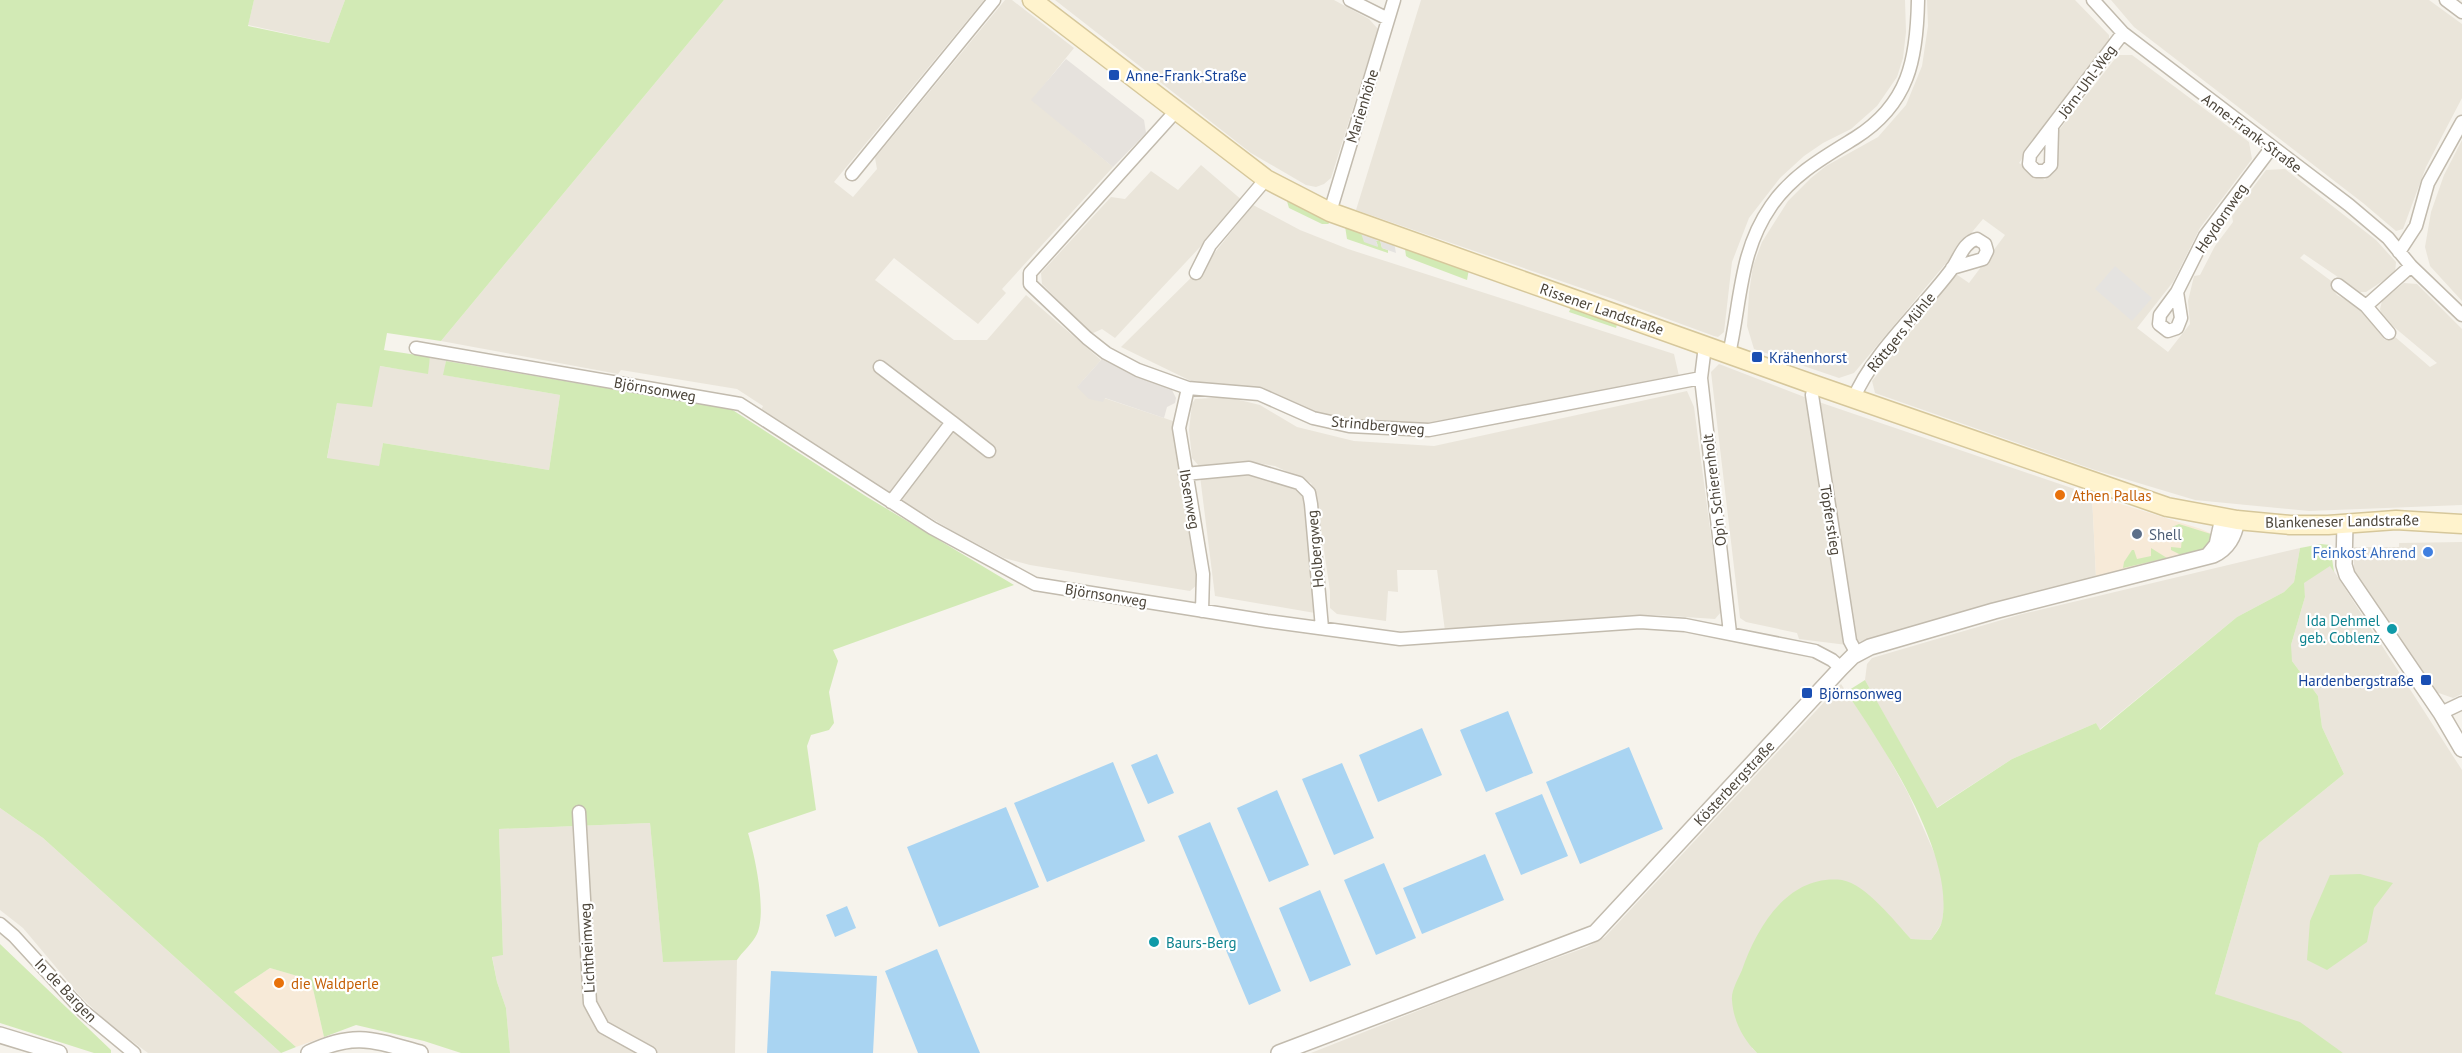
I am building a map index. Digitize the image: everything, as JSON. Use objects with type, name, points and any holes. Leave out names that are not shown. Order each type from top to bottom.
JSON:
[{"type":"main road","name":"Rissener Landstraße","points":[[1032,0],[1175,112],[1266,179],[1330,212],[1815,385],[2167,507],[2230,519]]},
{"type":"main road","name":"Blankeneser Landstraße","points":[[2230,519],[2290,525],[2396,520],[2462,524]]},
{"type":"street","points":[[852,174],[994,0]]},
{"type":"street","points":[[1350,0],[1388,19]]},
{"type":"street","name":"Marienhöhe","points":[[1330,212],[1394,0]]},
{"type":"street","points":[[1729,354],[1742,271],[1758,228],[1771,205],[1798,176],[1827,154],[1874,125],[1899,96],[1913,61],[1918,0]]},
{"type":"street","name":"Anne-Frank-Straße","points":[[2093,0],[2122,33],[2349,205],[2388,238],[2411,266],[2462,315]]},
{"type":"street","points":[[2446,0],[2462,12]]},
{"type":"street","name":"Jörn-Uhl-Weg","points":[[2052,129],[2122,33]]},
{"type":"street","name":"Strindbergweg","points":[[1175,112],[1030,273],[1029,284],[1106,353],[1138,370],[1188,388],[1259,394],[1313,418],[1349,426],[1429,430],[1701,378]]},
{"type":"street","points":[[2399,252],[2416,226],[2428,183],[2462,122]]},
{"type":"street","name":"Heydornweg","points":[[2177,292],[2205,236],[2272,147]]},
{"type":"street","points":[[1196,273],[1210,245],[1266,179]]},
{"type":"street","points":[[2367,306],[2411,266]]},
{"type":"street","name":"Röttgers Mühle","points":[[1854,398],[1867,373],[1952,268]]},
{"type":"street","points":[[2337,285],[2367,306],[2389,333]]},
{"type":"street","name":"Op'n Schierenholt","points":[[1705,346],[1701,378],[1730,633]]},
{"type":"street","name":"Björnsonweg","points":[[416,348],[740,404],[932,528],[1035,584],[1202,611],[1410,639],[1640,622],[1685,625],[1815,651],[1841,668]]},
{"type":"street","points":[[880,367],[989,451]]},
{"type":"street","name":"Töpferstieg","points":[[1815,385],[1812,395],[1850,641],[1857,654]]},
{"type":"street","name":"Ibsenweg","points":[[1188,388],[1179,428],[1203,574],[1202,611]]},
{"type":"street","points":[[891,502],[952,422]]},
{"type":"street","name":"Holbergweg","points":[[1185,474],[1249,468],[1299,483],[1309,493],[1322,628]]},
{"type":"street","name":"Kösterbergstraße","points":[[1278,1053],[1595,933],[1841,668],[1857,654],[1870,647],[1994,611],[2207,556],[2217,545],[2230,519]]},
{"type":"street","points":[[2345,524],[2344,565],[2347,575],[2462,749]]},
{"type":"street","points":[[2440,713],[2462,703]]},
{"type":"street","name":"Lichtheimweg","points":[[579,812],[590,1003],[603,1027],[650,1053]]},
{"type":"street","name":"In de Bargen","points":[[0,924],[14,936],[82,1010],[134,1053]]},
{"type":"street","points":[[0,1035],[59,1053]]},
{"type":"street","points":[[309,1053],[332,1042],[360,1038],[420,1053]]},
{"type":"shaded area","points":[[254,0],[345,0],[329,43],[248,25]]},
{"type":"shaded area","points":[[724,0],[984,0],[834,182],[853,197],[877,169],[875,158],[1005,0],[1012,0],[1074,48],[1032,100],[1113,167],[1002,289],[1006,293],[978,324],[894,258],[875,280],[954,340],[987,340],[1026,295],[1101,360],[1078,386],[1104,398],[1173,421],[1173,433],[1199,583],[1190,591],[1030,565],[1004,558],[951,530],[854,472],[761,410],[763,406],[737,389],[621,370],[618,374],[441,341]]},
{"type":"shaded area","points":[[1055,0],[1334,0],[1369,19],[1378,29],[1331,178],[1316,187],[1306,185],[1251,153]]},
{"type":"shaded area","points":[[1421,0],[1905,0],[1906,32],[1903,58],[1897,77],[1877,106],[1851,129],[1823,143],[1804,156],[1780,178],[1749,218],[1732,262],[1724,332],[1718,337],[1356,210]]},
{"type":"shaded area","points":[[1927,0],[2075,0],[2109,35],[2109,43],[2019,163],[2045,180],[2057,160],[2056,134],[2118,55],[2132,55],[2249,142],[2252,159],[2200,228],[2173,282],[2137,328],[2168,352],[2190,324],[2188,301],[2194,276],[2200,275],[2215,246],[2233,222],[2232,216],[2266,170],[2285,169],[2376,240],[2396,262],[2395,273],[2366,292],[2360,292],[2304,254],[2300,258],[2334,283],[2331,287],[2337,295],[2360,308],[2385,340],[2394,336],[2430,367],[2437,363],[2382,317],[2380,309],[2382,301],[2404,283],[2417,284],[2462,329],[2462,505],[2309,511],[2195,500],[2095,470],[1875,393],[1872,381],[1956,274],[1969,283],[2005,235],[1983,219],[1854,373],[1839,378],[1754,349],[1747,326],[1749,293],[1753,266],[1762,242],[1788,201],[1811,178],[1826,166],[1878,137],[1906,105],[1922,66],[1928,26]]},
{"type":"shaded area","points":[[2111,0],[2429,0],[2462,24],[2462,98],[2426,167],[2403,229],[2396,231],[2363,203],[2134,27]]},
{"type":"shaded area","points":[[1066,59],[1144,120],[1146,133],[1113,167],[1031,100]]},
{"type":"shaded area","points":[[2462,140],[2462,301],[2430,266],[2425,247],[2431,212],[2444,175]]},
{"type":"shaded area","points":[[1201,165],[1243,201],[1115,338],[1102,329],[1091,334],[1042,284],[1041,273],[1111,197],[1125,199],[1151,171],[1178,190]]},
{"type":"shaded area","points":[[1253,205],[1300,230],[1348,249],[1674,354],[1679,376],[1431,431],[1334,419],[1229,386],[1191,381],[1121,347],[1208,261]]},
{"type":"shaded area","points":[[1360,230],[1394,242],[1396,253],[1382,248],[1380,240],[1376,241],[1378,247],[1364,242]]},
{"type":"shaded area","points":[[2115,266],[2152,298],[2132,321],[2095,289]]},
{"type":"shaded area","points":[[430,357],[446,361],[444,375],[560,395],[549,470],[383,443],[379,467],[327,459],[337,403],[379,366],[427,373]]},
{"type":"shaded area","points":[[1102,359],[1171,388],[1176,398],[1175,403],[1167,407],[1164,418],[1105,398],[1103,402],[1089,399],[1077,387]]},
{"type":"shaded area","points":[[1719,364],[1807,398],[1847,645],[1799,639],[1797,633],[1746,622],[1740,618],[1711,372]]},
{"type":"shaded area","points":[[1687,391],[1694,407],[1721,612],[1715,619],[1656,615],[1445,631],[1437,570],[1397,570],[1398,592],[1388,591],[1386,621],[1337,614],[1330,608],[1330,591],[1316,496],[1311,483],[1275,466],[1246,461],[1199,466],[1192,458],[1189,430],[1192,404],[1195,399],[1227,397],[1260,405],[1297,427],[1354,441],[1434,446]]},
{"type":"shaded area","points":[[1813,400],[2092,495],[2096,577],[2018,596],[1855,643]]},
{"type":"shaded area","points":[[1245,471],[1302,489],[1308,498],[1320,603],[1315,613],[1215,596],[1200,476]]},
{"type":"shaded area","points":[[2092,495],[2214,535],[2206,549],[2096,577]]},
{"type":"shaded area","points":[[2462,542],[2462,694],[2453,698],[2436,692],[2382,615],[2354,572],[2354,547],[2399,547],[2399,543]]},
{"type":"shaded area","points":[[2300,548],[2294,582],[2284,592],[2237,617],[2099,730],[2096,723],[2012,759],[1936,808],[1865,680],[1867,664],[1872,658],[2022,614]]},
{"type":"shaded area","points":[[2330,565],[2462,770],[2462,1053],[2343,1053],[2215,994],[2259,843],[2344,774],[2322,727],[2318,696],[2292,661],[2290,653],[2305,597],[2303,583]]},
{"type":"shaded area","points":[[1841,684],[1880,742],[1908,793],[1940,866],[1945,897],[1942,923],[1931,940],[1911,939],[1879,905],[1859,888],[1752,1048],[1757,1053],[1311,1053],[1493,981],[1587,947],[1605,937]]},
{"type":"shaded area","points":[[0,808],[43,838],[281,1053],[148,1053],[109,1024],[81,997],[23,928],[0,910]]},
{"type":"shaded area","points":[[650,823],[663,961],[737,960],[735,1053],[510,1053],[506,1008],[497,982],[492,956],[503,955],[499,829]]},
{"type":"shaded area","points":[[270,968],[311,980],[324,1037],[296,1047],[234,992]]},
{"type":"green space","points":[[0,0],[254,0],[248,26],[329,43],[345,0],[724,0],[441,341],[387,333],[384,350],[430,357],[428,374],[380,366],[372,407],[337,403],[327,458],[379,466],[383,443],[549,470],[560,395],[443,375],[446,361],[731,409],[867,497],[1014,585],[833,650],[838,661],[829,692],[834,723],[829,730],[811,735],[807,746],[816,810],[748,833],[759,884],[760,924],[757,934],[737,960],[663,962],[650,823],[499,829],[503,955],[492,957],[506,1008],[510,1053],[461,1053],[424,1041],[356,1025],[324,1037],[311,980],[270,968],[234,992],[296,1047],[281,1053],[43,838],[0,808]]},
{"type":"green space","points":[[1286,198],[1332,221],[1322,224],[1289,208]]},
{"type":"green space","points":[[1345,226],[1360,230],[1378,246],[1376,241],[1380,240],[1382,248],[1388,250],[1388,253],[1347,239]]},
{"type":"green space","points":[[1407,247],[1469,269],[1467,280],[1409,258],[1406,256]]},
{"type":"green space","points":[[1572,305],[1618,321],[1616,328],[1569,312]]},
{"type":"green space","points":[[2179,524],[2214,535],[2206,549],[2183,556],[2171,550],[2171,547],[2181,548],[2183,529],[2172,527]]},
{"type":"green space","points":[[2321,544],[2330,545],[2334,572],[2330,566],[2304,583],[2305,597],[2291,645],[2292,661],[2318,696],[2322,727],[2344,774],[2259,843],[2215,994],[2300,1022],[2343,1053],[1757,1053],[1752,1048],[1737,1022],[1732,1000],[1735,985],[1756,937],[1777,907],[1791,895],[1806,885],[1823,880],[1842,880],[1851,883],[1870,896],[1911,939],[1931,940],[1942,921],[1943,894],[1938,865],[1927,833],[1896,771],[1846,692],[1865,680],[1937,808],[2012,759],[2096,723],[2100,730],[2237,617],[2284,592],[2294,582],[2300,548]]},
{"type":"green space","points":[[2151,548],[2167,558],[2123,568],[2132,550],[2137,559],[2151,556]]},
{"type":"green space","points":[[2360,874],[2393,883],[2374,908],[2367,942],[2327,970],[2307,960],[2310,921],[2330,875]]},
{"type":"green space","points":[[0,944],[111,1050],[111,1053],[94,1053],[0,1023]]},
{"type":"water","points":[[1508,711],[1533,773],[1486,792],[1460,730]]},
{"type":"water","points":[[1422,728],[1442,775],[1378,802],[1359,755]]},
{"type":"water","points":[[1629,747],[1663,829],[1580,864],[1546,782]]},
{"type":"water","points":[[1157,754],[1174,793],[1148,804],[1131,765]]},
{"type":"water","points":[[1113,762],[1145,841],[1047,882],[1014,803]]},
{"type":"water","points":[[1342,763],[1374,838],[1334,855],[1302,779]]},
{"type":"water","points":[[1277,790],[1309,865],[1269,882],[1237,808]]},
{"type":"water","points":[[1542,794],[1568,856],[1521,875],[1495,813]]},
{"type":"water","points":[[1006,807],[1039,887],[939,927],[907,847]]},
{"type":"water","points":[[1210,822],[1281,991],[1249,1005],[1178,836]]},
{"type":"water","points":[[1485,854],[1504,900],[1422,934],[1403,888]]},
{"type":"water","points":[[1384,863],[1416,938],[1376,955],[1344,880]]},
{"type":"water","points":[[1320,890],[1351,965],[1310,982],[1279,908]]},
{"type":"water","points":[[847,906],[856,928],[835,937],[826,915]]},
{"type":"water","points":[[937,949],[980,1053],[918,1053],[885,971]]},
{"type":"water","points":[[771,971],[877,976],[873,1053],[767,1053]]},
{"type":"place","name":"Anne-Frank-Straße","points":[[1114,75]]},
{"type":"place","name":"Krähenhorst","points":[[1757,357]]},
{"type":"place","name":"Athen Pallas","points":[[2060,495]]},
{"type":"place","name":"Shell","points":[[2137,534]]},
{"type":"place","name":"Feinkost Ahrend","points":[[2428,552]]},
{"type":"place","name":"Ida Dehmel geb. Coblenz","points":[[2392,629]]},
{"type":"place","name":"Hardenbergstraße","points":[[2426,680]]},
{"type":"place","name":"Björnsonweg","points":[[1807,693]]},
{"type":"place","name":"Baurs-Berg","points":[[1154,942]]},
{"type":"place","name":"die Waldperle","points":[[279,983]]}]
